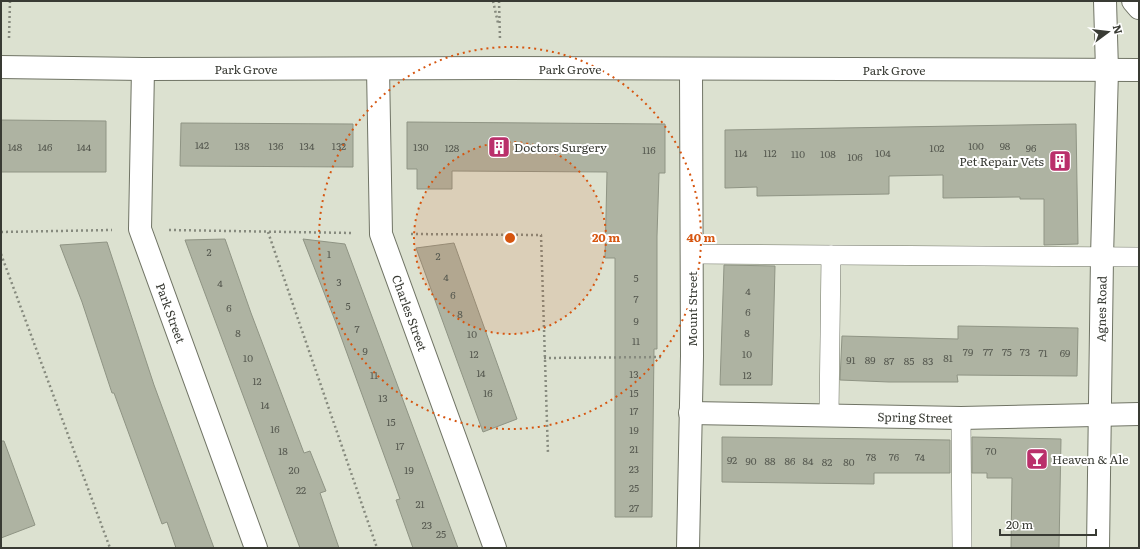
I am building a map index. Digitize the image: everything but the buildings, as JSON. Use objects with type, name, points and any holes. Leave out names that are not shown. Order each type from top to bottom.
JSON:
[{"type":"street","name":"Agnes Road","points":[[1098,548],[1099,415],[1107,70],[1105,1]]},
{"type":"street","points":[[1133,1],[1139,8]]},
{"type":"street","name":"Park Grove","points":[[5,67],[143,69],[502,68],[691,70],[1139,70]]},
{"type":"street","name":"Park Street","points":[[143,69],[140,229],[256,548]]},
{"type":"street","name":"Charles Street","points":[[378,69],[381,234],[494,548]]},
{"type":"street","name":"Mount Street","points":[[688,548],[692,356],[691,70]]},
{"type":"street","name":"Spring Street","points":[[690,413],[961,418],[1139,414]]},
{"type":"lane","points":[[692,254],[1139,257]]},
{"type":"lane","points":[[829,415],[831,255]]},
{"type":"lane","points":[[961,418],[962,548]]},
{"type":"path","points":[[5,67],[10,1]]},
{"type":"path","points":[[493,1],[499,29]]},
{"type":"path","points":[[499,1],[499,29],[502,68]]},
{"type":"path","points":[[1,232],[140,229],[381,234],[541,235],[548,454]]},
{"type":"path","points":[[268,232],[377,548]]},
{"type":"path","points":[[1,254],[110,548]]},
{"type":"path","points":[[544,358],[692,356]]},
{"type":"place","name":"Doctors Surgery","points":[[499,147]]},
{"type":"place","name":"Pet Repair Vets","points":[[1060,161]]},
{"type":"place","name":"Heaven & Ale","points":[[1037,459]]}]
